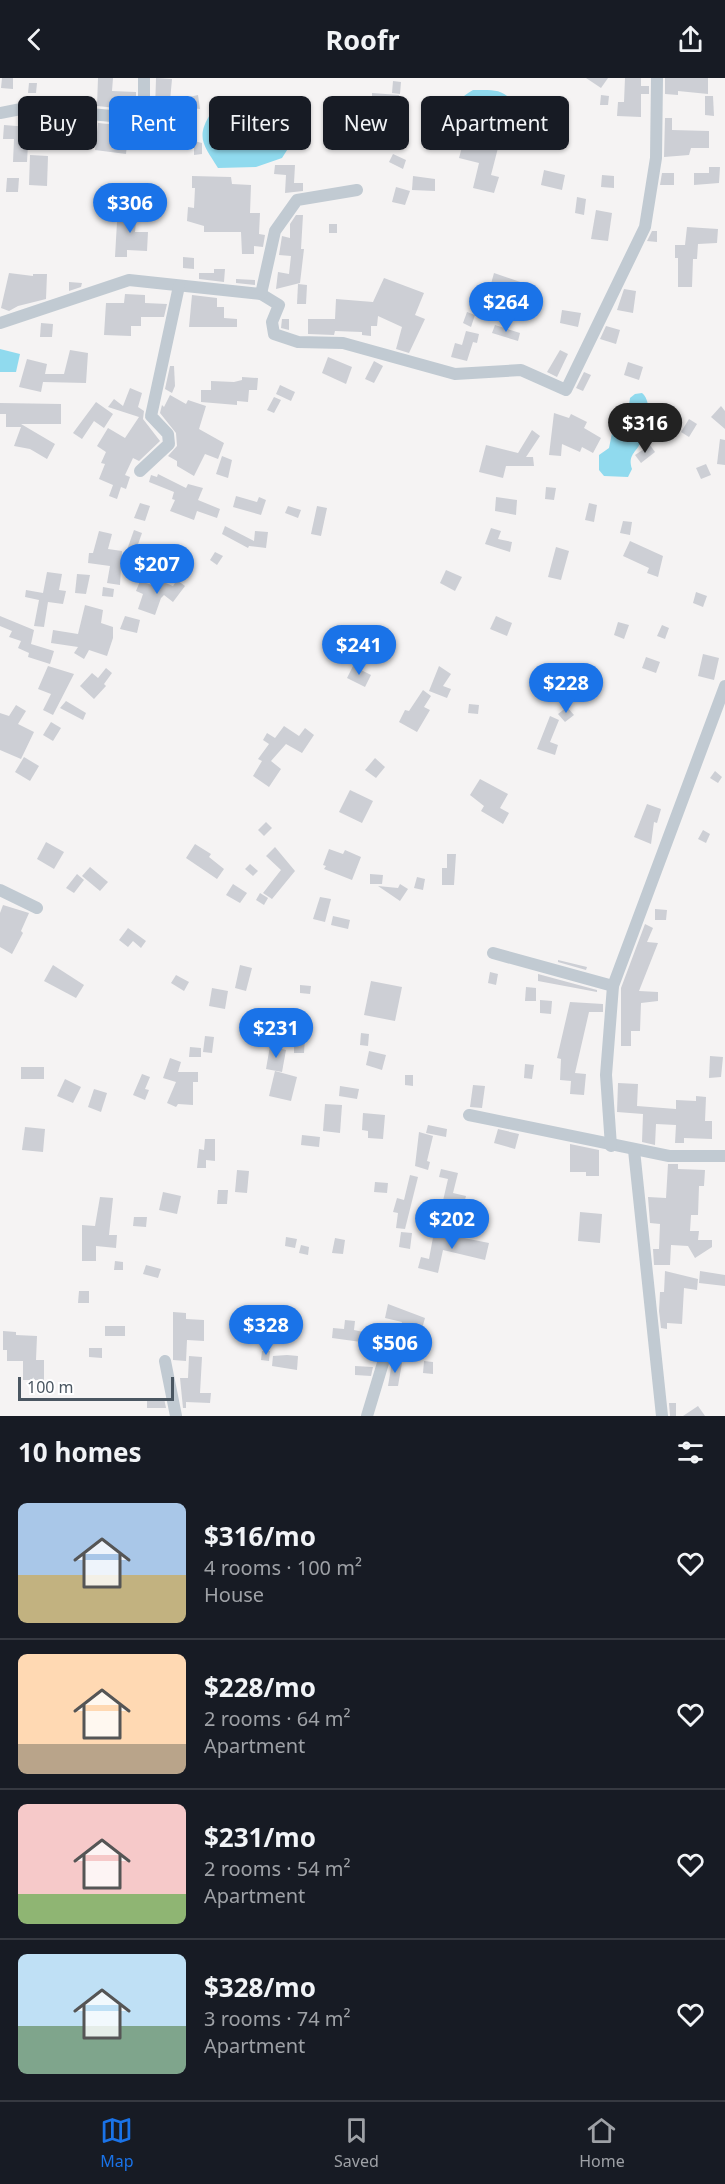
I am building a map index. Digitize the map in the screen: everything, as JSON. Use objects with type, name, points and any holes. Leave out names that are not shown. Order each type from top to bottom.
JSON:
[{"type":"street","points":[[0,113],[26,108],[144,119],[144,78]]},
{"type":"street","points":[[0,323],[129,280],[261,294],[279,304],[272,328],[274,334],[282,339],[343,343],[455,374],[521,370],[566,390],[645,227],[656,158],[657,78]]},
{"type":"street","points":[[261,294],[275,231],[297,200],[357,190]]},
{"type":"street","points":[[140,471],[169,444],[168,435],[151,416],[179,286]]},
{"type":"street","points":[[611,1146],[606,1075],[613,986],[725,686]]},
{"type":"street","points":[[0,890],[37,908]]},
{"type":"street","points":[[493,953],[613,986]]},
{"type":"street","points":[[469,1115],[611,1146],[669,1156],[725,1156]]},
{"type":"street","points":[[633,1150],[662,1416]]},
{"type":"street","points":[[367,1416],[386,1353]]},
{"type":"street","points":[[165,1360],[176,1416]]},
{"type":"water","points":[[473,90],[487,90],[498,91],[508,96],[465,96]]},
{"type":"water","points":[[209,117],[209,150],[287,150],[282,158],[256,167],[218,168],[203,141],[202,135]]},
{"type":"water","points":[[0,349],[20,354],[16,372],[0,372]]},
{"type":"water","points":[[642,393],[648,404],[648,418],[643,439],[631,458],[632,469],[628,477],[604,476],[599,470],[599,455],[609,448],[614,423],[627,419],[630,398]]},
{"type":"building","points":[[2,78],[13,78],[13,89],[1,88]]},
{"type":"building","points":[[98,78],[113,78],[112,91],[136,92],[136,96],[109,96],[109,107],[97,106]]},
{"type":"building","points":[[156,78],[172,79],[170,96],[155,96]]},
{"type":"building","points":[[586,78],[608,78],[601,88]]},
{"type":"building","points":[[625,78],[641,78],[641,86],[649,86],[649,94],[641,94],[641,117],[617,116],[618,102],[624,102]]},
{"type":"building","points":[[665,78],[708,78],[708,94],[678,91],[678,95],[665,94]]},
{"type":"building","points":[[393,81],[401,82],[400,94],[392,93]]},
{"type":"building","points":[[29,83],[37,83],[36,93],[28,93]]},
{"type":"building","points":[[372,93],[399,95],[399,96],[372,96]]},
{"type":"building","points":[[198,95],[200,109],[197,109],[197,96],[194,96]]},
{"type":"building","points":[[601,95],[609,96],[608,105],[600,105]]},
{"type":"building","points":[[705,96],[713,96],[714,116],[705,115]]},
{"type":"building","points":[[665,118],[672,118],[672,130],[709,131],[709,148],[691,148],[689,155],[664,157]]},
{"type":"building","points":[[98,123],[109,124],[109,150],[126,150],[126,154],[95,150],[97,150]]},
{"type":"building","points":[[4,125],[18,126],[18,150],[28,150],[27,162],[13,162],[14,139],[3,139]]},
{"type":"building","points":[[197,142],[202,143],[202,154],[194,155],[194,150],[197,150]]},
{"type":"building","points":[[461,150],[497,150],[491,175],[499,177],[494,193],[473,188],[479,163],[459,158]]},
{"type":"building","points":[[393,154],[406,160],[403,169],[389,162]]},
{"type":"building","points":[[30,155],[48,156],[47,186],[29,185]]},
{"type":"building","points":[[275,165],[295,165],[294,183],[303,183],[303,191],[285,193],[286,175],[274,174]]},
{"type":"building","points":[[709,167],[720,167],[719,183],[694,185],[694,173],[709,173]]},
{"type":"building","points":[[544,170],[565,175],[562,190],[541,185]]},
{"type":"building","points":[[662,173],[674,173],[674,185],[660,185]]},
{"type":"building","points":[[602,175],[614,176],[614,188],[601,187]]},
{"type":"building","points":[[192,176],[231,177],[232,184],[251,185],[250,213],[260,213],[259,234],[265,235],[263,247],[254,246],[254,254],[242,254],[241,232],[204,232],[204,226],[187,221],[188,207],[194,208],[195,188],[192,188]]},
{"type":"building","points":[[413,176],[435,179],[435,191],[412,190]]},
{"type":"building","points":[[7,178],[19,178],[18,192],[6,192]]},
{"type":"building","points":[[396,187],[410,191],[405,205],[392,202]]},
{"type":"building","points":[[577,197],[586,199],[584,215],[575,213]]},
{"type":"building","points":[[129,202],[141,203],[141,211],[137,211],[135,232],[148,232],[147,251],[127,250],[127,257],[115,257],[117,222],[127,222]]},
{"type":"building","points":[[596,210],[612,213],[608,241],[591,239]]},
{"type":"building","points":[[296,215],[303,215],[301,249],[304,249],[300,283],[276,289],[278,272],[289,274],[291,256],[279,255],[282,236],[290,238],[290,224]]},
{"type":"building","points":[[329,224],[337,224],[337,233],[329,233]]},
{"type":"building","points":[[687,227],[718,229],[717,243],[698,244],[697,259],[693,259],[692,287],[678,287],[678,258],[675,258],[675,245],[685,245]]},
{"type":"building","points":[[652,231],[657,231],[657,242],[647,241]]},
{"type":"building","points":[[183,257],[194,258],[194,269],[183,268]]},
{"type":"building","points":[[214,269],[225,269],[224,282],[199,279],[199,273],[214,273]]},
{"type":"building","points":[[9,273],[33,276],[33,274],[47,274],[46,299],[18,306],[9,311],[1,308]]},
{"type":"building","points":[[494,273],[532,286],[527,304],[502,296],[501,302],[487,298]]},
{"type":"building","points":[[384,278],[424,293],[415,315],[425,319],[409,353],[396,349],[402,327],[378,316],[377,326],[371,326],[371,336],[362,335],[362,332],[335,331],[334,335],[308,334],[308,319],[335,319],[336,299],[373,302]]},
{"type":"building","points":[[236,279],[255,280],[255,285],[236,283]]},
{"type":"building","points":[[69,282],[82,283],[81,287],[69,291]]},
{"type":"building","points":[[298,284],[307,285],[306,304],[297,304]]},
{"type":"building","points":[[624,289],[636,291],[633,313],[617,310]]},
{"type":"building","points":[[125,294],[145,295],[145,303],[167,304],[164,317],[141,317],[141,326],[131,326],[131,336],[104,335],[106,303],[124,303]]},
{"type":"building","points":[[192,295],[217,298],[217,307],[224,307],[224,318],[237,319],[237,327],[189,327]]},
{"type":"building","points":[[562,310],[581,313],[578,327],[560,323]]},
{"type":"building","points":[[467,312],[475,315],[471,327],[463,323]]},
{"type":"building","points":[[282,319],[289,319],[289,330],[281,328]]},
{"type":"building","points":[[41,323],[53,324],[52,337],[40,337]]},
{"type":"building","points":[[495,325],[520,333],[518,341],[492,333]]},
{"type":"building","points":[[606,326],[620,330],[616,344],[600,339]]},
{"type":"building","points":[[466,331],[479,334],[477,343],[473,342],[467,361],[451,357],[455,343],[462,345]]},
{"type":"building","points":[[70,350],[88,353],[86,383],[43,382],[41,392],[19,387],[27,359],[47,364],[45,374],[64,374]]},
{"type":"building","points":[[560,350],[568,354],[557,377],[547,372]]},
{"type":"building","points":[[328,357],[352,367],[346,384],[322,373]]},
{"type":"building","points":[[374,361],[383,366],[374,383],[365,379]]},
{"type":"building","points":[[628,362],[643,367],[639,380],[624,375]]},
{"type":"building","points":[[170,366],[174,366],[175,386],[172,393],[165,389]]},
{"type":"building","points":[[584,372],[591,375],[583,391],[576,388]]},
{"type":"building","points":[[242,377],[258,378],[257,390],[249,390],[248,402],[237,401],[237,405],[201,402],[201,390],[211,390],[211,381],[234,382],[242,380]]},
{"type":"building","points":[[280,385],[295,392],[291,401],[276,394]]},
{"type":"building","points":[[130,388],[142,393],[138,407],[144,411],[143,419],[160,441],[139,461],[133,458],[125,475],[130,477],[126,489],[121,487],[117,499],[109,496],[113,485],[99,479],[105,464],[101,463],[106,452],[97,446],[108,428],[125,438],[139,417],[108,407],[114,399],[123,406]]},
{"type":"building","points":[[170,395],[186,404],[188,400],[206,406],[199,429],[224,443],[218,459],[205,454],[194,476],[177,466],[177,461],[168,456],[177,446],[176,433],[160,413],[162,405],[164,407]]},
{"type":"building","points":[[274,397],[281,400],[274,413],[267,410]]},
{"type":"building","points":[[96,402],[113,414],[104,428],[94,421],[82,439],[73,433]]},
{"type":"building","points":[[0,403],[61,404],[61,424],[21,424],[55,444],[47,459],[30,449],[14,446],[21,427],[6,427],[6,414],[0,414]]},
{"type":"building","points":[[721,406],[725,411],[725,429],[711,417]]},
{"type":"building","points":[[554,413],[569,418],[571,414],[587,422],[584,428],[601,438],[593,453],[582,447],[580,452],[562,444],[561,456],[549,455]]},
{"type":"building","points":[[689,419],[697,424],[689,437],[681,432]]},
{"type":"building","points":[[532,430],[540,436],[526,457],[533,457],[534,466],[506,466],[503,478],[479,472],[486,445],[518,453]]},
{"type":"building","points":[[720,439],[725,440],[725,465],[717,464]]},
{"type":"building","points":[[650,445],[655,452],[641,463],[635,455]]},
{"type":"building","points":[[222,456],[232,460],[228,478],[216,474]]},
{"type":"building","points":[[706,464],[711,475],[701,479],[696,468]]},
{"type":"building","points":[[158,474],[186,488],[188,484],[203,488],[198,500],[220,509],[217,518],[197,511],[194,520],[170,511],[175,500],[172,499],[174,492],[149,482],[151,475],[157,477]]},
{"type":"building","points":[[546,487],[556,488],[554,500],[545,499]]},
{"type":"building","points":[[236,496],[257,502],[259,497],[266,500],[261,515],[233,507]]},
{"type":"building","points":[[496,497],[517,500],[516,515],[495,511]]},
{"type":"building","points":[[140,503],[150,506],[145,521],[134,518]]},
{"type":"building","points":[[589,503],[597,505],[594,522],[585,520]]},
{"type":"building","points":[[288,506],[301,510],[298,518],[285,513]]},
{"type":"building","points":[[317,506],[327,508],[321,536],[311,534]]},
{"type":"building","points":[[623,521],[632,522],[630,535],[620,533]]},
{"type":"building","points":[[225,526],[254,541],[255,531],[268,532],[266,548],[249,546],[248,548],[222,534]]},
{"type":"building","points":[[491,528],[501,531],[498,539],[512,542],[510,552],[485,544]]},
{"type":"building","points":[[134,530],[142,533],[136,550],[128,547]]},
{"type":"building","points":[[99,531],[112,534],[108,549],[122,551],[120,585],[107,583],[110,566],[88,563],[89,553],[93,553]]},
{"type":"building","points":[[630,541],[663,556],[658,577],[647,573],[649,568],[623,556]]},
{"type":"building","points":[[556,547],[569,551],[561,580],[548,577]]},
{"type":"building","points":[[155,548],[177,555],[174,564],[152,556]]},
{"type":"building","points":[[215,552],[223,556],[217,565],[210,560]]},
{"type":"building","points":[[446,570],[462,577],[455,591],[440,583]]},
{"type":"building","points":[[47,572],[62,574],[59,590],[66,591],[63,604],[48,602],[44,627],[34,626],[39,600],[25,597],[26,590],[43,593]]},
{"type":"building","points":[[77,574],[90,575],[86,594],[75,593]]},
{"type":"building","points":[[177,580],[185,586],[173,602],[164,595],[155,615],[138,609],[143,594],[136,591],[140,581],[158,587],[161,581],[173,586]]},
{"type":"building","points":[[103,587],[114,589],[113,597],[102,596]]},
{"type":"building","points":[[696,592],[707,596],[703,607],[693,603]]},
{"type":"building","points":[[85,605],[103,610],[101,623],[113,627],[113,638],[107,656],[89,650],[84,659],[74,653],[78,647],[51,643],[53,630],[78,634]]},
{"type":"building","points":[[0,616],[34,630],[31,644],[54,651],[50,664],[28,657],[29,653],[18,648],[21,641],[9,637],[12,631],[0,626]]},
{"type":"building","points":[[125,616],[140,620],[137,633],[120,629]]},
{"type":"building","points":[[496,616],[512,623],[507,636],[490,629]]},
{"type":"building","points":[[618,622],[629,625],[624,639],[614,635]]},
{"type":"building","points":[[359,625],[387,642],[378,655],[352,638]]},
{"type":"building","points":[[662,625],[669,628],[665,639],[657,636]]},
{"type":"building","points":[[703,654],[719,658],[714,680],[698,676]]},
{"type":"building","points":[[646,657],[660,662],[656,673],[642,668]]},
{"type":"building","points":[[48,666],[74,674],[53,715],[43,710],[51,694],[38,689]]},
{"type":"building","points":[[353,666],[371,675],[365,687],[347,678]]},
{"type":"building","points":[[439,666],[451,674],[443,686],[451,689],[447,698],[429,691]]},
{"type":"building","points":[[561,666],[570,670],[566,681],[556,677]]},
{"type":"building","points":[[106,668],[112,673],[104,684],[106,686],[94,699],[80,686],[92,673],[98,678]]},
{"type":"building","points":[[423,690],[431,696],[424,707],[430,710],[417,732],[399,722],[405,710],[409,711]]},
{"type":"building","points":[[66,701],[86,713],[83,720],[60,708]]},
{"type":"building","points":[[469,704],[479,705],[478,714],[468,713]]},
{"type":"building","points":[[16,705],[26,711],[18,724],[34,732],[21,759],[0,750],[0,713],[9,716]]},
{"type":"building","points":[[567,707],[574,715],[565,722],[558,714]]},
{"type":"building","points":[[550,716],[559,720],[550,742],[558,745],[555,755],[537,749]]},
{"type":"building","points":[[51,722],[61,728],[53,741],[43,735]]},
{"type":"building","points":[[284,726],[299,736],[305,728],[314,735],[302,753],[286,744],[271,761],[281,769],[269,787],[253,776],[262,761],[258,759],[269,744],[263,740],[267,733],[275,738]]},
{"type":"building","points":[[24,757],[39,766],[30,781],[15,772]]},
{"type":"building","points":[[375,758],[385,767],[376,778],[365,770]]},
{"type":"building","points":[[715,771],[722,777],[718,783],[710,778]]},
{"type":"building","points":[[480,779],[508,794],[500,808],[509,813],[503,824],[481,811],[484,806],[470,795]]},
{"type":"building","points":[[350,790],[373,801],[362,823],[339,812]]},
{"type":"building","points":[[647,804],[661,809],[657,823],[654,822],[651,844],[634,837]]},
{"type":"building","points":[[266,822],[272,828],[264,836],[258,830]]},
{"type":"building","points":[[703,830],[710,834],[706,843],[698,839]]},
{"type":"building","points":[[46,842],[64,852],[54,869],[37,859]]},
{"type":"building","points":[[195,844],[211,854],[209,857],[224,869],[217,879],[186,858]]},
{"type":"building","points":[[275,847],[295,871],[272,899],[263,893],[281,870],[266,856]]},
{"type":"building","points":[[329,849],[343,854],[345,850],[361,857],[352,880],[324,869],[326,866],[323,865]]},
{"type":"building","points":[[447,854],[456,854],[454,885],[442,885],[442,868],[447,868]]},
{"type":"building","points":[[250,864],[258,871],[253,876],[245,869]]},
{"type":"building","points":[[90,867],[108,882],[100,891],[82,876]]},
{"type":"building","points":[[77,874],[84,880],[74,893],[66,888]]},
{"type":"building","points":[[370,874],[383,875],[382,884],[370,884]]},
{"type":"building","points":[[417,877],[425,879],[423,890],[414,888]]},
{"type":"building","points":[[233,884],[247,893],[240,903],[226,895]]},
{"type":"building","points":[[400,884],[408,889],[400,901],[378,886],[398,888]]},
{"type":"building","points":[[260,893],[268,898],[264,905],[256,900]]},
{"type":"building","points":[[320,897],[331,899],[325,922],[313,919]]},
{"type":"building","points":[[3,905],[29,913],[21,931],[23,933],[12,954],[0,947],[0,913]]},
{"type":"building","points":[[655,909],[667,910],[666,920],[655,920]]},
{"type":"building","points":[[333,916],[350,920],[348,929],[331,925]]},
{"type":"building","points":[[645,924],[653,928],[647,942],[658,943],[639,991],[658,992],[658,1001],[641,1003],[640,1031],[631,1031],[631,1046],[621,1046],[621,988]]},
{"type":"building","points":[[128,928],[146,941],[141,948],[133,941],[128,947],[119,940]]},
{"type":"building","points":[[558,960],[587,967],[586,970],[558,962]]},
{"type":"building","points":[[53,965],[84,985],[76,998],[44,981]]},
{"type":"building","points":[[240,965],[252,968],[246,991],[235,988]]},
{"type":"building","points":[[490,972],[498,974],[496,985],[488,983]]},
{"type":"building","points":[[538,974],[597,990],[597,992],[538,981]]},
{"type":"building","points":[[176,975],[189,982],[184,991],[171,983]]},
{"type":"building","points":[[371,981],[402,987],[395,1021],[364,1015]]},
{"type":"building","points":[[300,985],[311,986],[310,994],[300,993]]},
{"type":"building","points":[[526,987],[536,988],[536,1001],[525,1001]]},
{"type":"building","points":[[212,988],[228,991],[225,1009],[209,1006]]},
{"type":"building","points":[[540,1000],[552,1001],[551,1014],[540,1013]]},
{"type":"building","points":[[570,1002],[603,1004],[603,1012],[589,1012],[575,1073],[586,1074],[584,1095],[570,1094],[571,1081],[560,1080],[561,1059],[557,1058]]},
{"type":"building","points":[[286,1015],[298,1016],[297,1027],[285,1026]]},
{"type":"building","points":[[361,1033],[369,1034],[368,1046],[360,1045]]},
{"type":"building","points":[[205,1036],[214,1037],[212,1053],[203,1052]]},
{"type":"building","points":[[294,1037],[305,1038],[304,1053],[294,1053]]},
{"type":"building","points":[[270,1046],[286,1050],[282,1072],[266,1069]]},
{"type":"building","points":[[190,1047],[201,1048],[201,1057],[189,1057]]},
{"type":"building","points":[[369,1051],[386,1055],[382,1070],[366,1065]]},
{"type":"building","points":[[710,1056],[723,1057],[721,1077],[709,1078]]},
{"type":"building","points":[[170,1058],[181,1062],[178,1072],[198,1072],[198,1082],[193,1082],[193,1105],[178,1104],[176,1107],[167,1103],[176,1082],[163,1078]]},
{"type":"building","points":[[525,1064],[534,1065],[532,1079],[524,1078]]},
{"type":"building","points":[[21,1067],[44,1067],[44,1079],[21,1079]]},
{"type":"building","points":[[275,1071],[297,1077],[291,1101],[269,1096]]},
{"type":"building","points":[[142,1074],[150,1077],[145,1089],[149,1090],[145,1100],[133,1095]]},
{"type":"building","points":[[405,1075],[413,1075],[413,1086],[405,1085]]},
{"type":"building","points":[[65,1079],[81,1087],[73,1103],[57,1096]]},
{"type":"building","points":[[618,1083],[638,1084],[637,1106],[676,1109],[676,1100],[696,1101],[696,1096],[706,1097],[705,1121],[712,1121],[712,1139],[684,1138],[684,1143],[675,1143],[676,1125],[656,1124],[655,1145],[642,1142],[643,1114],[617,1112]]},
{"type":"building","points":[[473,1085],[485,1086],[482,1108],[470,1107]]},
{"type":"building","points":[[340,1086],[359,1089],[357,1099],[339,1096]]},
{"type":"building","points":[[94,1089],[107,1093],[101,1112],[88,1107]]},
{"type":"building","points":[[325,1104],[342,1105],[340,1133],[323,1131]]},
{"type":"building","points":[[363,1113],[385,1115],[383,1139],[368,1138],[368,1131],[362,1130]]},
{"type":"building","points":[[428,1125],[447,1129],[446,1137],[426,1133]]},
{"type":"building","points":[[25,1127],[45,1129],[43,1152],[22,1150]]},
{"type":"building","points":[[498,1129],[519,1134],[515,1149],[494,1143]]},
{"type":"building","points":[[419,1132],[433,1136],[427,1161],[430,1162],[428,1170],[415,1166]]},
{"type":"building","points":[[302,1135],[320,1137],[319,1147],[301,1145]]},
{"type":"building","points":[[205,1139],[215,1139],[215,1161],[206,1160],[206,1168],[197,1168],[199,1149],[204,1150]]},
{"type":"building","points":[[570,1144],[599,1150],[599,1176],[586,1176],[586,1172],[570,1172]]},
{"type":"building","points":[[668,1164],[678,1164],[678,1169],[705,1170],[704,1186],[699,1186],[698,1215],[691,1215],[690,1231],[699,1231],[698,1240],[712,1240],[712,1247],[695,1258],[688,1246],[671,1245],[670,1265],[654,1265],[653,1249],[659,1249],[660,1224],[650,1223],[648,1197],[666,1198]]},
{"type":"building","points":[[441,1169],[458,1173],[453,1193],[466,1196],[463,1207],[458,1206],[454,1221],[429,1214],[432,1203],[442,1205],[448,1179],[439,1177]]},
{"type":"building","points":[[237,1170],[249,1171],[247,1193],[235,1192]]},
{"type":"building","points":[[410,1175],[418,1177],[405,1229],[396,1228],[398,1213],[393,1212],[397,1198],[404,1200]]},
{"type":"building","points":[[375,1182],[388,1183],[387,1193],[374,1192]]},
{"type":"building","points":[[218,1190],[228,1190],[227,1204],[217,1204]]},
{"type":"building","points":[[163,1192],[181,1196],[177,1214],[159,1210]]},
{"type":"building","points":[[100,1197],[113,1198],[109,1235],[117,1235],[116,1248],[96,1246],[96,1261],[82,1261],[82,1225],[95,1226]]},
{"type":"building","points":[[580,1212],[602,1214],[600,1243],[578,1241]]},
{"type":"building","points":[[134,1217],[147,1217],[146,1227],[133,1226]]},
{"type":"building","points":[[401,1232],[412,1233],[410,1249],[399,1247]]},
{"type":"building","points":[[434,1232],[489,1243],[485,1260],[443,1250],[438,1273],[418,1268],[421,1257],[429,1259]]},
{"type":"building","points":[[286,1237],[297,1239],[295,1248],[285,1246]]},
{"type":"building","points":[[335,1238],[345,1240],[343,1254],[332,1253]]},
{"type":"building","points":[[301,1245],[309,1247],[308,1255],[299,1253]]},
{"type":"building","points":[[115,1261],[123,1262],[123,1270],[114,1270]]},
{"type":"building","points":[[146,1265],[161,1269],[158,1278],[143,1274]]},
{"type":"building","points":[[665,1271],[698,1279],[697,1290],[684,1288],[682,1324],[667,1323],[667,1329],[661,1328],[659,1311],[660,1292],[664,1292]]},
{"type":"building","points":[[700,1271],[725,1275],[725,1286],[699,1283]]},
{"type":"building","points":[[79,1291],[89,1291],[89,1303],[78,1303]]},
{"type":"building","points":[[388,1304],[425,1318],[419,1340],[423,1341],[422,1352],[405,1350],[407,1330],[400,1329],[402,1322],[385,1318]]},
{"type":"building","points":[[173,1312],[186,1313],[186,1319],[204,1320],[204,1341],[187,1340],[186,1361],[173,1360]]},
{"type":"building","points":[[345,1320],[355,1321],[354,1330],[386,1337],[383,1345],[332,1338],[333,1328],[344,1329]]},
{"type":"building","points":[[105,1326],[125,1326],[125,1336],[105,1336]]},
{"type":"building","points":[[3,1331],[16,1332],[16,1335],[37,1336],[36,1360],[44,1360],[44,1380],[23,1380],[23,1361],[7,1361],[7,1350],[3,1350]]},
{"type":"building","points":[[89,1348],[102,1348],[102,1358],[89,1357]]},
{"type":"building","points":[[262,1351],[270,1351],[269,1361],[261,1360]]},
{"type":"building","points":[[189,1356],[202,1357],[200,1393],[211,1393],[210,1403],[186,1402],[186,1408],[183,1408],[180,1378],[188,1378]]},
{"type":"building","points":[[273,1356],[298,1356],[297,1370],[272,1366]]},
{"type":"building","points":[[424,1361],[433,1362],[433,1374],[423,1373]]},
{"type":"building","points":[[392,1362],[402,1363],[398,1386],[388,1386]]},
{"type":"building","points":[[355,1366],[373,1367],[371,1376],[355,1375]]},
{"type":"building","points":[[147,1398],[164,1398],[166,1408],[147,1408]]},
{"type":"building","points":[[669,1403],[676,1403],[676,1416],[670,1416]]},
{"type":"building","points":[[698,1406],[705,1416],[683,1416]]}]
